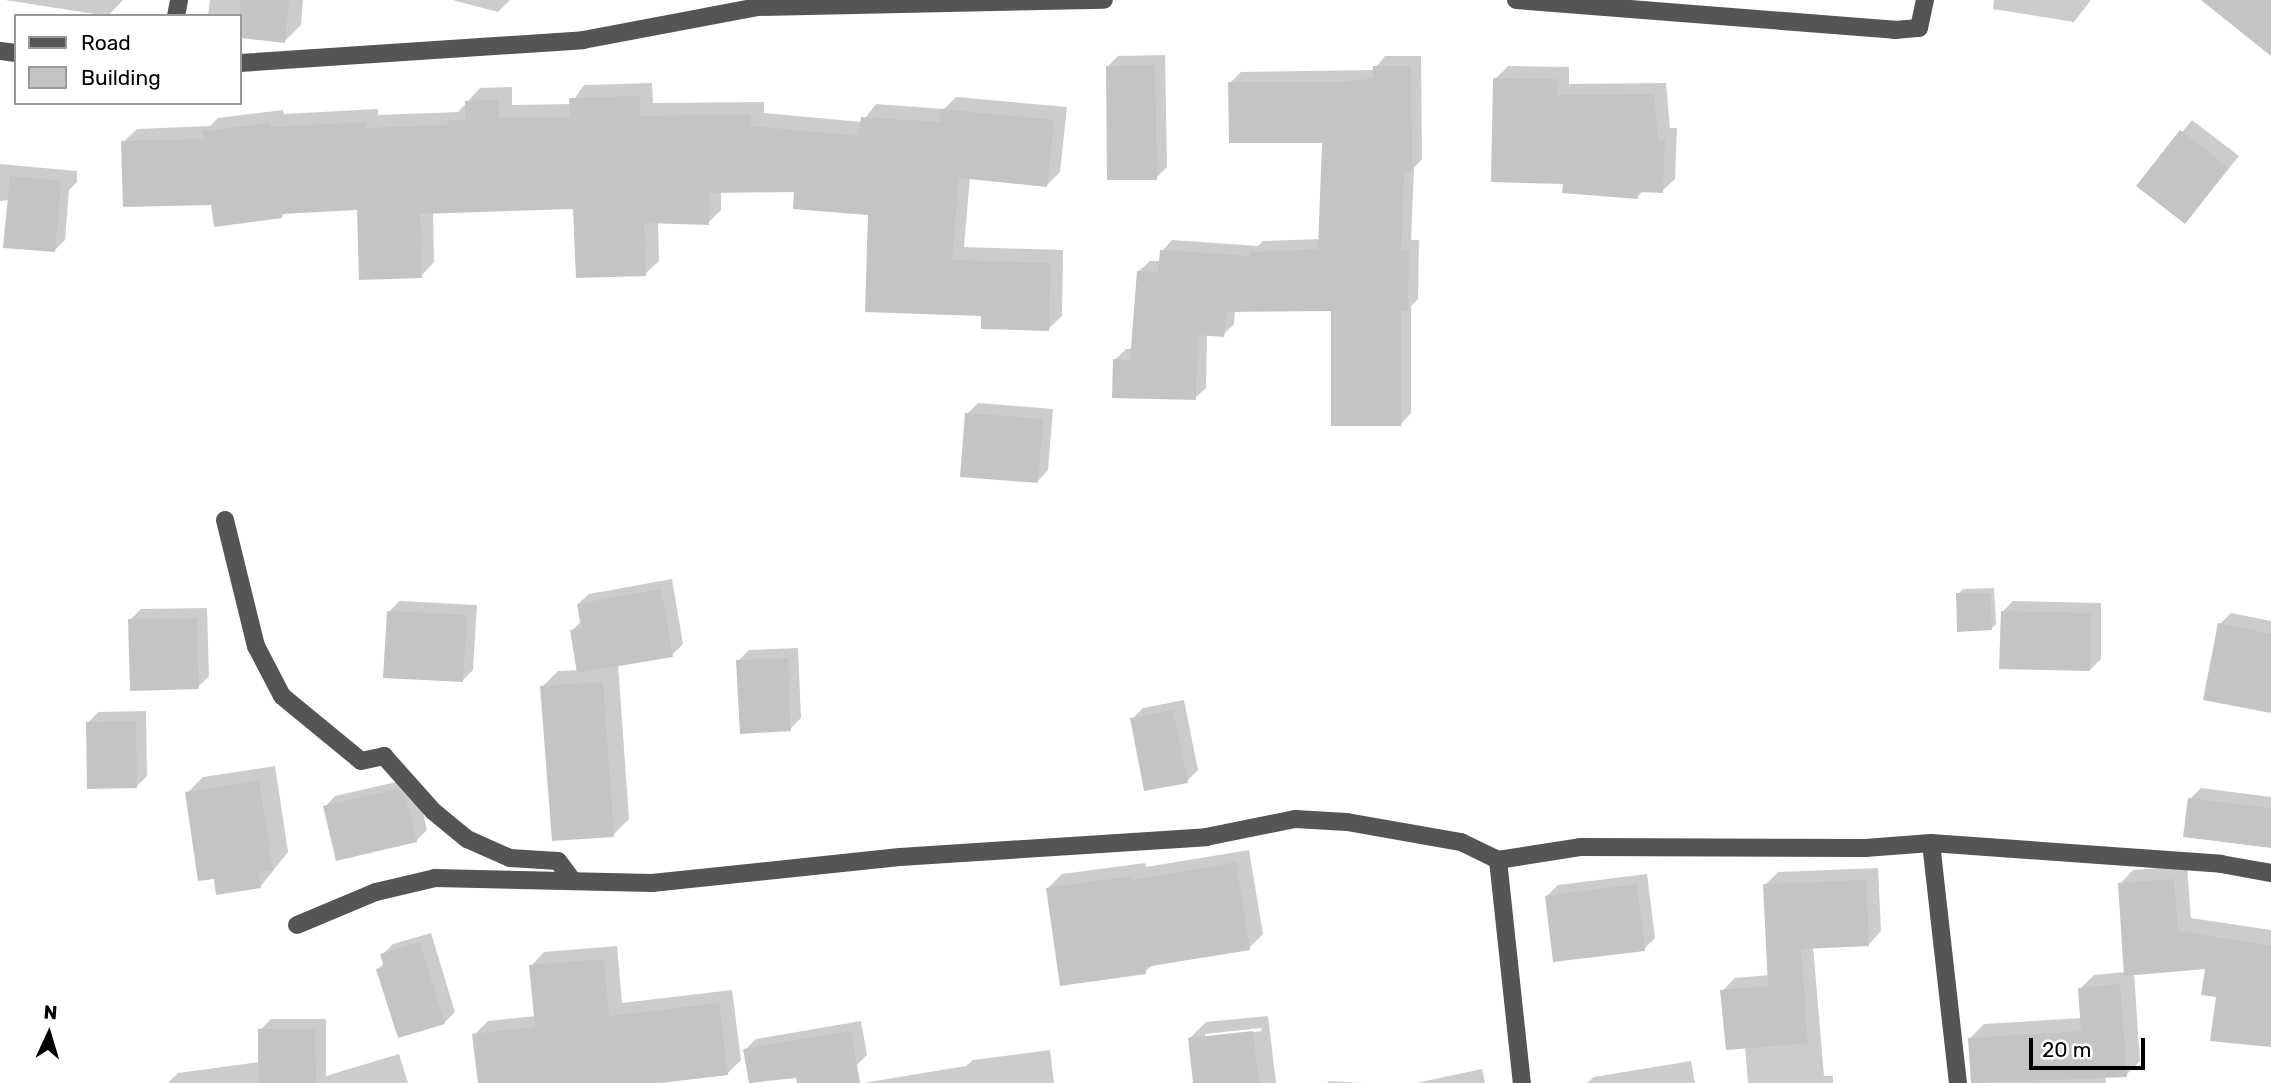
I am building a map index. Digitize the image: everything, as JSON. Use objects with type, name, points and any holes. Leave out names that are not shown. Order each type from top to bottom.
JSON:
[{"type":"street","points":[[242,63],[583,40],[757,7],[1104,0]]},
{"type":"street","points":[[1517,0],[1895,30],[1919,28],[1926,0]]},
{"type":"street","points":[[225,520],[256,646],[282,696],[361,761],[384,755],[433,811],[467,839],[510,858],[558,861],[573,881]]},
{"type":"street","points":[[296,925],[376,892],[435,878],[652,883],[900,857],[1206,837],[1295,819],[1348,822],[1461,842],[1497,860],[1580,847],[1865,848],[1931,843],[2221,863],[2271,873]]},
{"type":"street","points":[[1931,843],[1958,1083]]},
{"type":"street","points":[[1497,860],[1522,1083]]},
{"type":"building","points":[[240,0],[289,0],[285,43],[242,38]]},
{"type":"building","points":[[2201,0],[2271,0],[2271,56]]},
{"type":"building","points":[[1155,65],[1157,180],[1107,180],[1106,66]]},
{"type":"building","points":[[1373,66],[1411,66],[1412,172],[1404,172],[1401,250],[1409,250],[1408,311],[1401,311],[1401,426],[1331,426],[1331,311],[1226,312],[1224,337],[1197,335],[1196,400],[1112,398],[1113,359],[1130,360],[1137,271],[1158,272],[1160,250],[1250,256],[1250,252],[1318,249],[1322,143],[1229,143],[1228,82],[1346,82],[1373,78]]},
{"type":"building","points":[[1493,78],[1557,79],[1557,95],[1654,94],[1658,139],[1665,140],[1663,193],[1637,192],[1638,199],[1562,193],[1563,184],[1491,182]]},
{"type":"building","points":[[640,96],[640,116],[751,114],[751,126],[859,136],[861,117],[940,122],[941,109],[1054,120],[1047,187],[959,178],[952,260],[1050,263],[1049,331],[981,329],[981,316],[865,312],[868,215],[793,209],[794,192],[709,193],[709,225],[644,223],[646,276],[576,278],[573,209],[420,214],[422,278],[359,280],[357,210],[282,214],[282,218],[214,227],[211,205],[123,207],[121,141],[203,139],[203,131],[270,123],[271,127],[366,122],[366,128],[448,125],[447,120],[465,120],[465,101],[499,100],[499,118],[570,117],[569,98]]},
{"type":"building","points":[[2180,130],[2229,168],[2185,224],[2136,186]]},
{"type":"building","points":[[10,176],[61,181],[55,252],[3,248]]},
{"type":"building","points":[[965,413],[1043,419],[1038,483],[960,477]]},
{"type":"building","points":[[661,589],[673,657],[577,673],[570,630],[581,628],[577,604]]},
{"type":"building","points":[[1956,593],[1990,593],[1992,630],[1957,632]]},
{"type":"building","points":[[387,611],[467,615],[463,682],[383,678]]},
{"type":"building","points":[[2001,611],[2091,613],[2090,671],[1999,669]]},
{"type":"building","points":[[197,618],[199,689],[130,691],[128,619]]},
{"type":"building","points":[[2218,623],[2271,634],[2271,713],[2203,700]]},
{"type":"building","points":[[788,658],[791,731],[740,734],[736,660]]},
{"type":"building","points":[[603,682],[614,837],[552,841],[540,686]]},
{"type":"building","points":[[1173,710],[1188,783],[1144,791],[1130,718]]},
{"type":"building","points":[[136,721],[137,788],[87,789],[86,722]]},
{"type":"building","points":[[259,781],[273,870],[259,872],[261,888],[216,895],[214,879],[198,881],[185,792]]},
{"type":"building","points":[[398,789],[406,798],[417,842],[336,861],[323,806]]},
{"type":"building","points":[[2188,798],[2271,808],[2271,848],[2183,837]]},
{"type":"building","points":[[1236,862],[1250,950],[1145,967],[1146,974],[1060,986],[1046,888],[1132,876],[1133,880]]},
{"type":"building","points":[[2174,879],[2178,931],[2271,946],[2271,1047],[2210,1041],[2216,997],[2201,995],[2205,969],[2124,976],[2118,883]]},
{"type":"building","points":[[1866,880],[1869,946],[1801,949],[1808,1043],[1726,1050],[1720,990],[1768,986],[1763,884]]},
{"type":"building","points":[[1637,884],[1645,951],[1553,962],[1545,896]]},
{"type":"building","points":[[420,942],[445,1024],[398,1038],[376,969],[384,967],[380,954]]},
{"type":"building","points":[[604,959],[609,1016],[719,1003],[728,1075],[660,1083],[478,1083],[472,1034],[535,1027],[529,965]]},
{"type":"building","points":[[2120,984],[2127,1077],[1971,1083],[1968,1038],[2081,1031],[2078,988]]},
{"type":"building","points":[[258,1029],[315,1029],[316,1083],[258,1083]]},
{"type":"building","points":[[851,1031],[860,1083],[797,1083],[796,1078],[749,1083],[743,1049]]},
{"type":"building","points":[[1253,1031],[1259,1083],[1193,1083],[1188,1038]]}]
